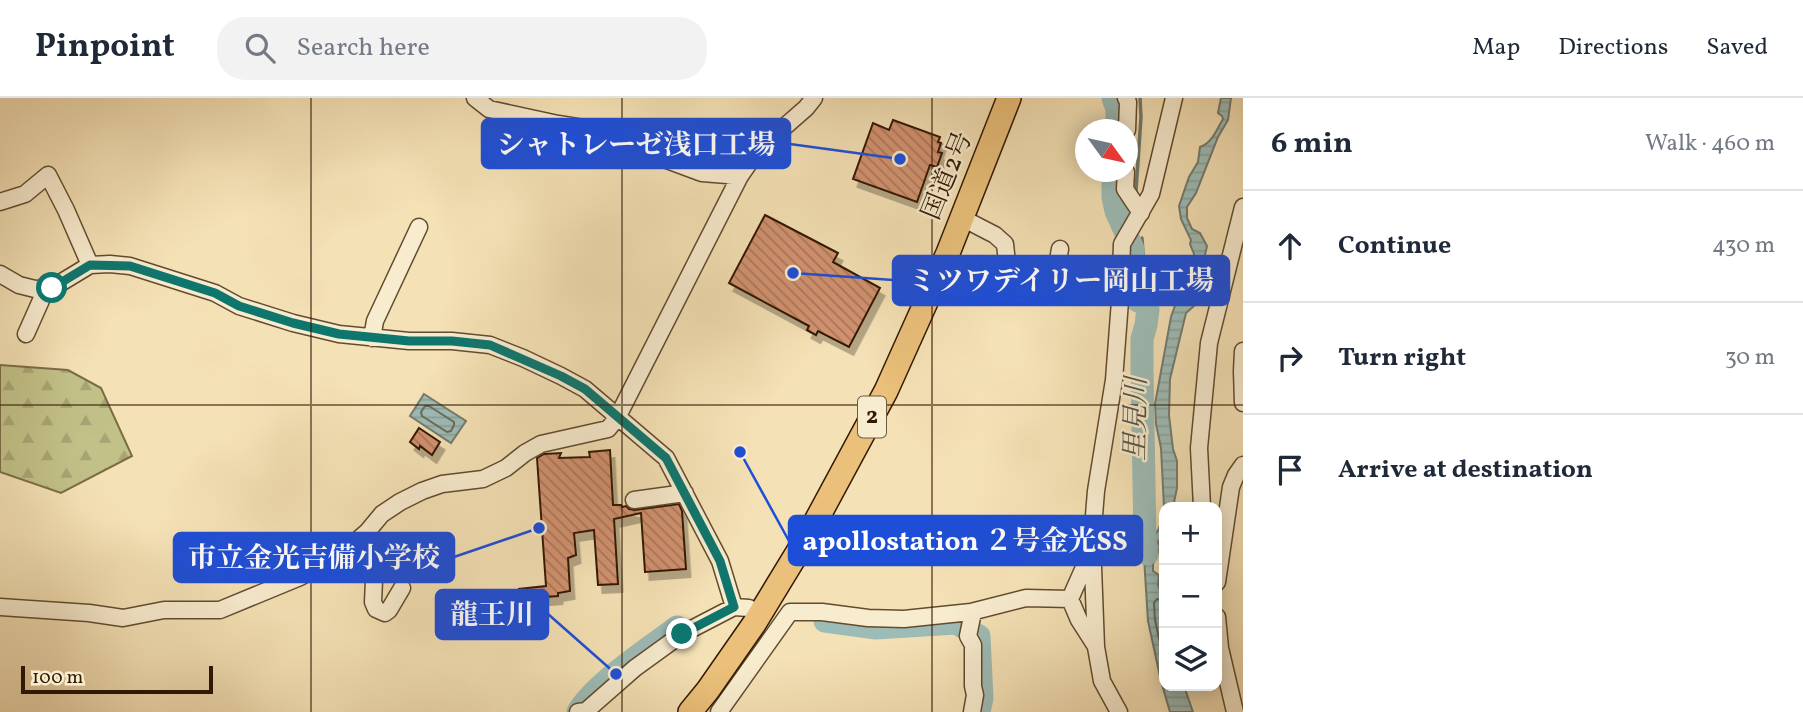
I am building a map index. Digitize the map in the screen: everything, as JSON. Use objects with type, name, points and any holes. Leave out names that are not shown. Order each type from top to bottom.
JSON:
[{"type":"highway","name":"国道2号","points":[[690,712],[754,624],[810,532],[886,391],[962,218],[1009,98]]},
{"type":"street","points":[[475,98],[489,109],[615,133],[667,160],[702,173],[740,176]]},
{"type":"street","points":[[1126,98],[1127,119]]},
{"type":"street","points":[[1119,712],[1102,681],[1096,647],[1091,551],[1096,491],[1114,380],[1122,244],[1151,194],[1174,98]]},
{"type":"street","points":[[0,607],[123,618],[164,610],[220,610],[300,577],[345,551],[367,532],[382,514],[422,491],[442,484],[474,481],[494,475],[541,444],[608,429],[617,418],[740,176],[758,150],[807,101]]},
{"type":"street","points":[[0,202],[25,194],[48,175],[90,265]]},
{"type":"street","points":[[1125,182],[1125,189],[1137,218]]},
{"type":"street","points":[[1202,502],[1199,448],[1209,343],[1243,207]]},
{"type":"street","points":[[962,218],[995,235],[1005,244],[1008,272],[1055,277],[1059,249]]},
{"type":"street","points":[[372,338],[375,321],[419,227]]},
{"type":"street","points":[[0,274],[19,285],[46,289],[90,265],[130,266],[215,293],[239,306],[339,334],[490,345],[585,389],[666,458],[720,561],[741,608],[682,634],[582,711]]},
{"type":"street","points":[[26,334],[46,289]]},
{"type":"street","points":[[1243,351],[1243,403]]},
{"type":"street","points":[[1219,565],[1231,487],[1243,465]]},
{"type":"street","points":[[634,500],[685,493]]},
{"type":"street","points":[[367,532],[373,560],[373,602],[376,609],[385,613],[389,610],[402,588]]},
{"type":"street","points":[[1091,551],[1070,599],[1096,647]]},
{"type":"street","points":[[719,712],[790,612],[971,623],[1026,598],[1070,599]]},
{"type":"street","points":[[971,623],[975,695],[972,712]]},
{"type":"street","points":[[1218,628],[1235,712]]},
{"type":"green space","points":[[0,365],[68,370],[101,388],[132,456],[61,493],[0,472]]},
{"type":"water","points":[[1221,98],[1231,98],[1228,120],[1218,137],[1196,193],[1187,207],[1187,218],[1192,229],[1200,233],[1207,246],[1194,306],[1186,313],[1170,379],[1169,415],[1177,461],[1177,488],[1174,502],[1164,502],[1155,404],[1171,317],[1188,269],[1194,263],[1191,240],[1181,219],[1179,206],[1189,177],[1198,162],[1200,147],[1211,139],[1223,119],[1218,113]]},
{"type":"water","points":[[424,394],[466,421],[451,443],[410,416]]},
{"type":"water","points":[[1159,528],[1159,550],[1153,571],[1159,575],[1159,672],[1148,621],[1143,541],[1147,541]]},
{"type":"water","points":[[1164,691],[1186,691],[1193,712],[1170,712]]},
{"type":"building","points":[[893,120],[940,137],[938,152],[942,153],[937,167],[930,165],[917,202],[853,179],[873,123],[889,130]]},
{"type":"building","points":[[765,215],[838,253],[833,262],[880,288],[849,347],[818,331],[816,335],[807,330],[809,326],[729,283]]},
{"type":"building","points":[[419,428],[440,442],[432,455],[410,442]]},
{"type":"building","points":[[610,450],[613,505],[635,510],[679,504],[682,511],[686,569],[645,572],[641,513],[614,519],[618,584],[598,585],[594,530],[574,533],[576,555],[568,558],[570,591],[558,593],[558,596],[520,599],[519,589],[546,586],[537,458],[544,454],[561,453],[559,458],[590,457],[589,452]]},
{"type":"waterway","points":[[1113,98],[1117,119]]},
{"type":"waterway","points":[[1136,191],[1140,98]]},
{"type":"waterway","name":"里見川","points":[[1113,182],[1116,211],[1133,249],[1134,294],[1138,301],[1146,301],[1148,309],[1142,339],[1147,554]]},
{"type":"waterway","points":[[1142,238],[1146,301]]},
{"type":"waterway","points":[[825,621],[876,628],[956,623],[979,636],[982,698],[979,712]]},
{"type":"waterway","points":[[578,712],[609,678],[677,627]]},
{"type":"place","name":"シャトレーゼ浅口工場","points":[[900,159]]},
{"type":"place","name":"ミツワデイリー岡山工場","points":[[793,273]]},
{"type":"place","name":"apollostation ２号金光SS","points":[[740,452]]},
{"type":"place","name":"市立金光吉備小学校","points":[[539,528]]},
{"type":"place","name":"龍王川","points":[[616,674]]},
{"type":"route","points":[[52,288],[90,265],[130,266],[215,293],[239,306],[339,334],[490,345],[585,389],[666,458],[720,561],[734,607],[682,634]]}]
